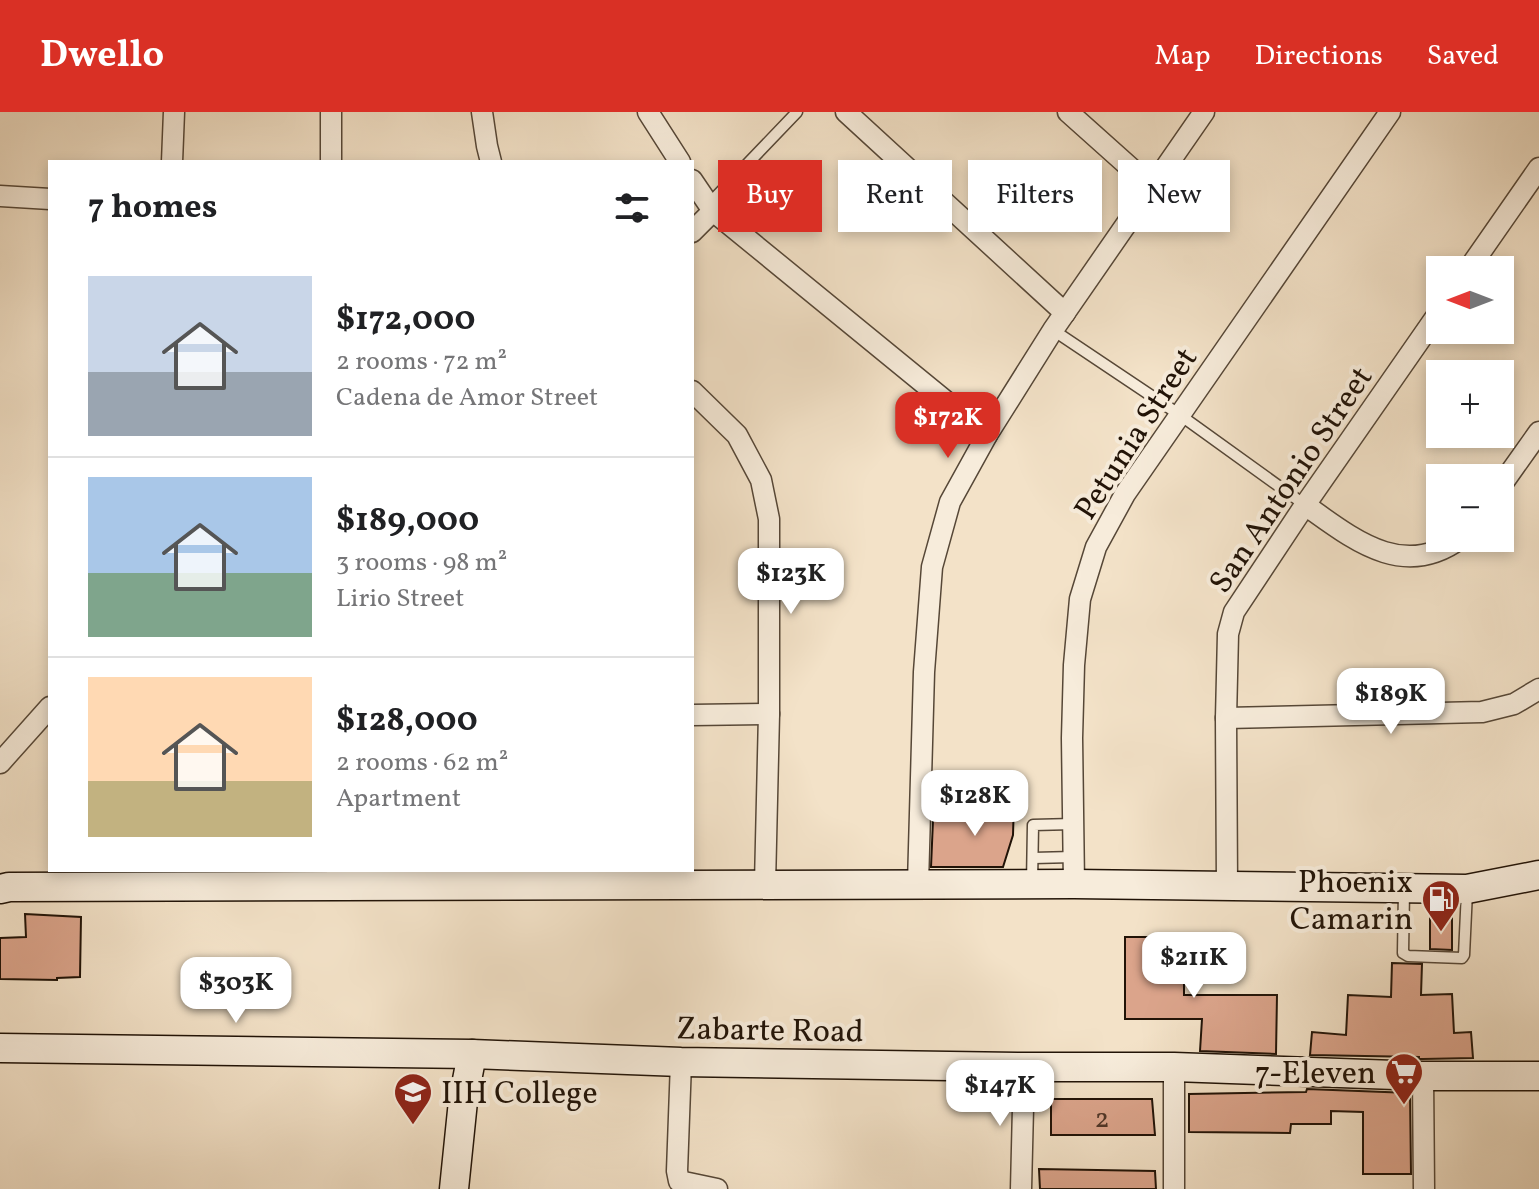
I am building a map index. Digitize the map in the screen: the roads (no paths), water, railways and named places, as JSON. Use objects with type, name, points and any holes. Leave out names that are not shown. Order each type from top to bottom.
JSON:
[{"type":"main road","points":[[0,889],[355,878],[918,884],[1032,872],[1073,871],[1227,885],[1467,889],[1539,875]]},
{"type":"main road","name":"Zabarte Road","points":[[0,1048],[472,1054],[681,1062],[1174,1067],[1423,1076],[1539,1076]]},
{"type":"main road","points":[[454,1189],[463,1101],[472,1054]]},
{"type":"street","points":[[172,160],[174,112]]},
{"type":"street","points":[[331,112],[331,160]]},
{"type":"street","points":[[482,112],[490,160]]},
{"type":"street","points":[[648,112],[679,160]]},
{"type":"street","points":[[846,112],[1065,313]]},
{"type":"street","points":[[1068,112],[1122,160]]},
{"type":"street","points":[[1172,160],[1204,112]]},
{"type":"street","name":"Petunia Street","points":[[1073,871],[1074,665],[1080,599],[1096,547],[1125,494],[1390,112]]},
{"type":"street","points":[[1478,256],[1539,168]]},
{"type":"street","points":[[694,183],[710,208],[987,435]]},
{"type":"street","points":[[0,196],[48,199]]},
{"type":"street","points":[[694,229],[710,208]]},
{"type":"street","points":[[918,884],[924,672],[932,567],[950,502],[987,435],[1053,330],[1122,232]]},
{"type":"street","name":"San Antonio Street","points":[[1227,885],[1228,634],[1234,612],[1426,331]]},
{"type":"street","points":[[694,393],[737,435],[761,480],[769,519],[765,884]]},
{"type":"street","points":[[1514,467],[1539,432]]},
{"type":"street","points":[[1305,505],[1347,535],[1382,553],[1421,557],[1436,552]]},
{"type":"street","points":[[1226,718],[1482,712],[1514,704],[1539,689]]},
{"type":"street","points":[[0,763],[48,709]]},
{"type":"street","points":[[694,715],[769,714]]},
{"type":"street","points":[[681,1062],[679,1181],[717,1189]]},
{"type":"street","points":[[1021,1189],[1024,1067]]},
{"type":"street","points":[[1174,1067],[1174,1189]]},
{"type":"street","points":[[1423,1076],[1424,1189]]},
{"type":"lane","points":[[710,208],[797,112]]},
{"type":"lane","points":[[1053,330],[1180,415],[1305,505]]},
{"type":"lane","points":[[1032,872],[1033,825],[1073,824]]},
{"type":"lane","points":[[1404,889],[1405,955],[1462,958],[1467,889]]},
{"type":"place","name":"Phoenix Camarin","points":[[1441,933]]},
{"type":"place","name":"7-Eleven","points":[[1404,1106]]},
{"type":"place","name":"IIH College","points":[[413,1126]]}]
